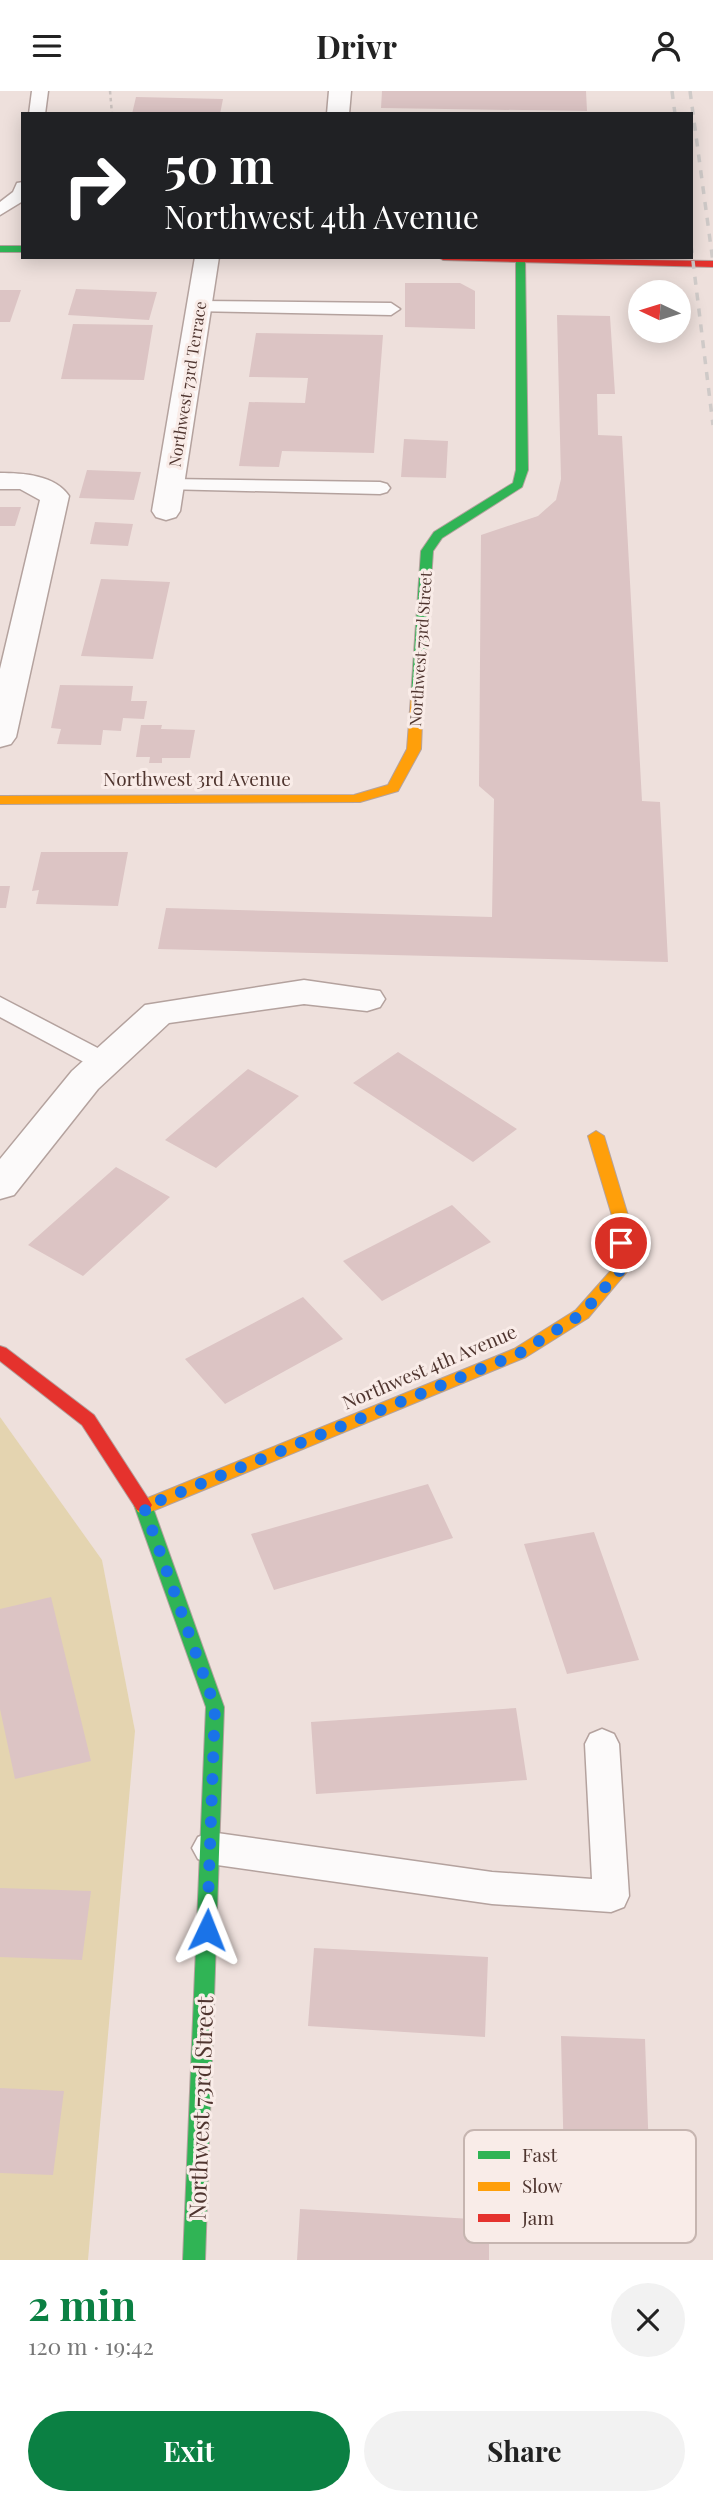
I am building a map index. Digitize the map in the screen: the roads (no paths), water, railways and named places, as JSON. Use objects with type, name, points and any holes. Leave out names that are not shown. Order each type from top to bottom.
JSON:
[{"type":"street","points":[[338,112],[340,91]]},
{"type":"street","points":[[0,249],[21,249]]},
{"type":"street","name":"Northwest 73rd Terrace","points":[[168,498],[207,259]]},
{"type":"street","points":[[520,259],[713,264]]},
{"type":"street","name":"Northwest 73rd Street","points":[[393,788],[414,749],[427,551],[438,535],[519,485],[522,470],[520,259]]},
{"type":"street","points":[[0,481],[25,481],[55,496],[0,737]]},
{"type":"street","name":"Northwest 3rd Avenue","points":[[0,800],[355,799],[393,788]]},
{"type":"street","points":[[0,1185],[85,1080],[158,1013],[303,992],[367,999]]},
{"type":"street","name":"Northwest 4th Avenue","points":[[144,1507],[520,1353],[582,1314],[622,1268],[621,1219],[596,1136]]},
{"type":"street","name":"Northwest 73rd Street","points":[[0,1352],[88,1420],[144,1507],[215,1707],[194,2260]]},
{"type":"lane","points":[[37,112],[40,91]]},
{"type":"lane","points":[[0,210],[21,194]]},
{"type":"lane","points":[[199,307],[391,309]]},
{"type":"lane","points":[[168,498],[380,488]]},
{"type":"lane","points":[[0,1006],[104,1062]]},
{"type":"lane","points":[[210,1848],[492,1888],[611,1896],[602,1744]]},
{"type":"railway","points":[[672,91],[675,112]]},
{"type":"railway","points":[[690,91],[693,112]]},
{"type":"railway","points":[[693,113],[713,262]]},
{"type":"railway","points":[[693,259],[713,425]]}]
